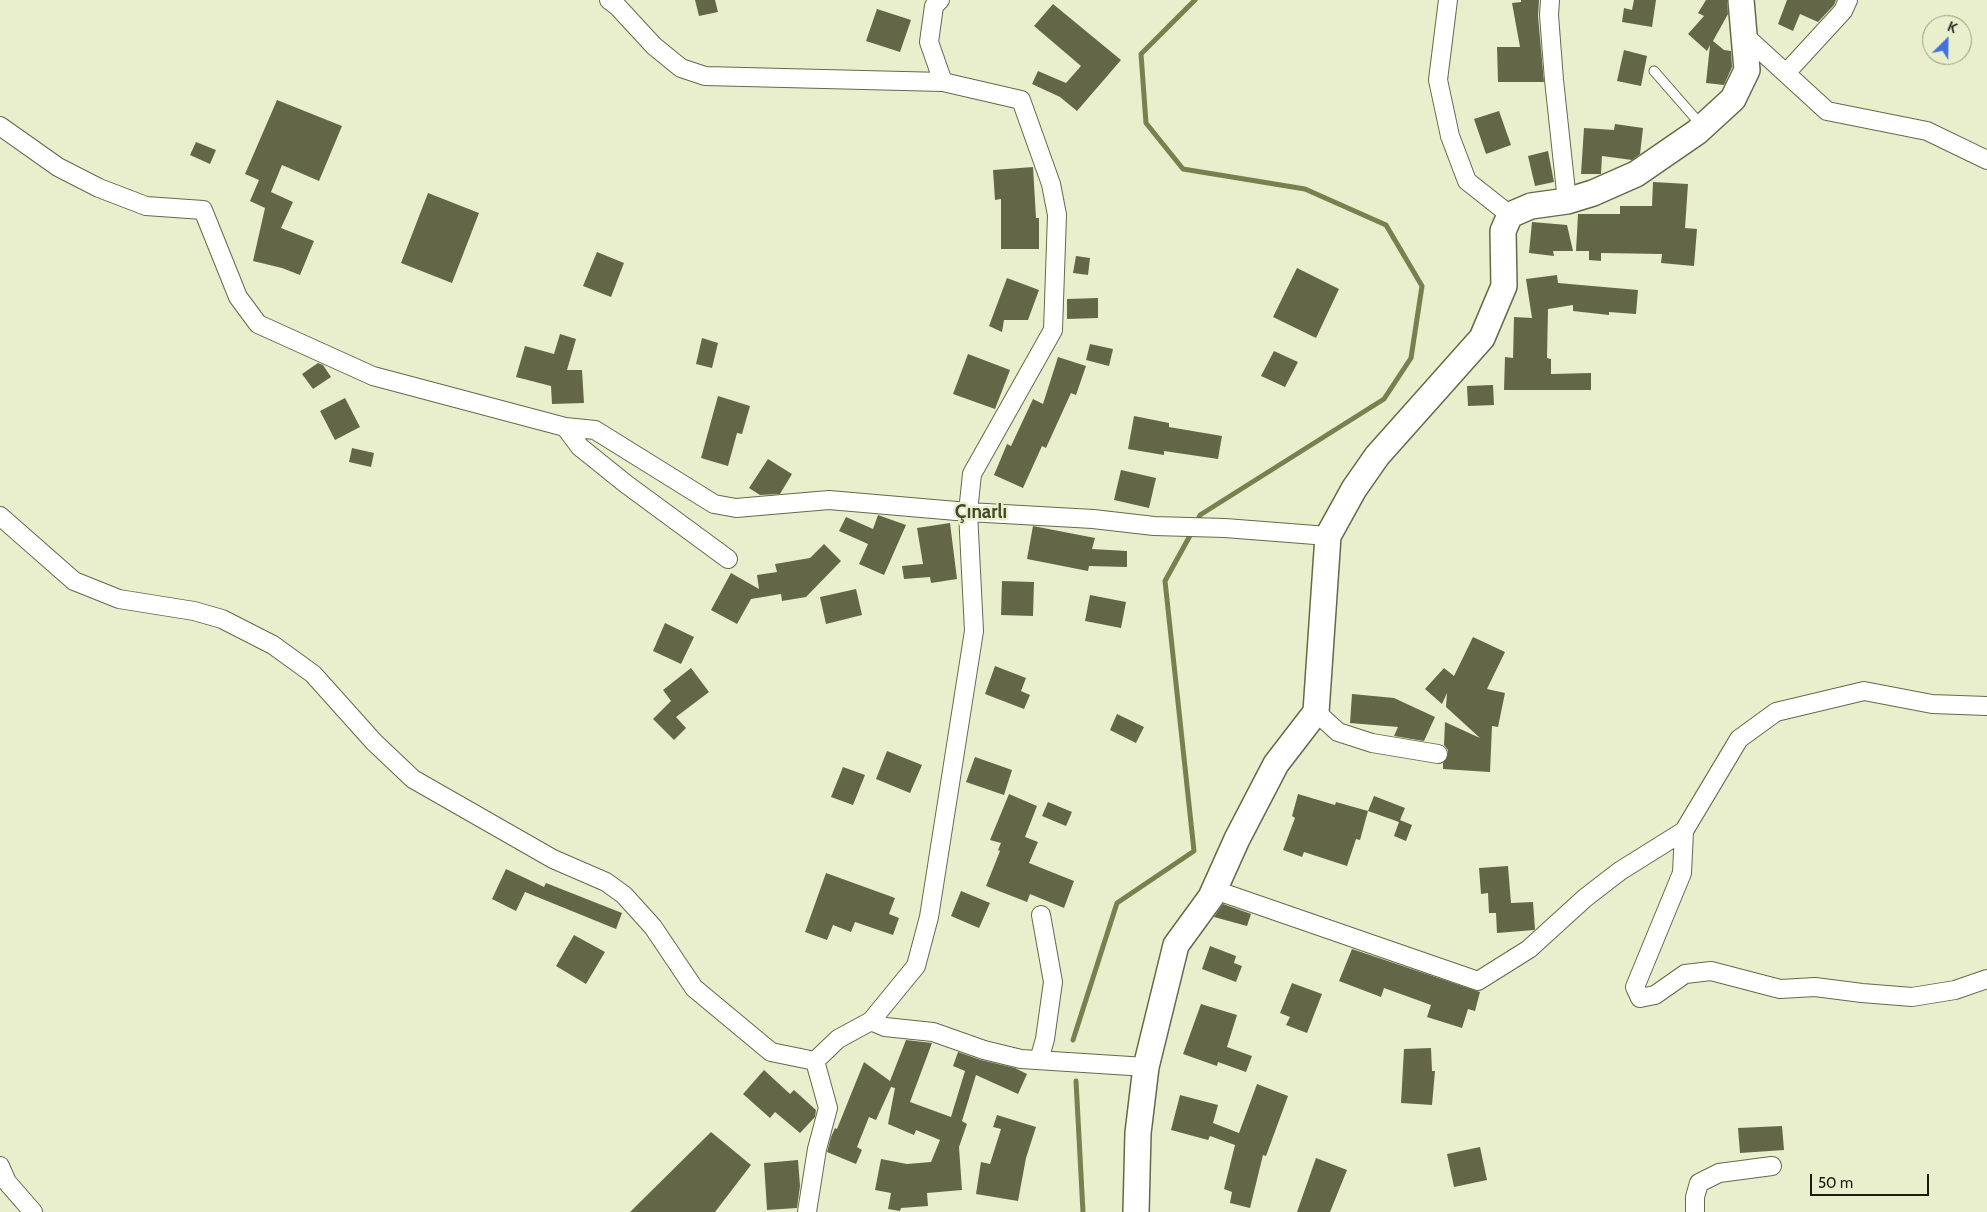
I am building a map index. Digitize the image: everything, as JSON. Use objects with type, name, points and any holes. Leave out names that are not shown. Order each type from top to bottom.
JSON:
[{"type":"street","points":[[608,0],[617,6],[654,46],[681,68],[705,76],[943,82],[1021,100],[1052,184],[1056,215],[1053,330],[972,474],[968,512],[974,631],[929,916],[916,966],[871,1021],[838,1039],[815,1061]]},
{"type":"street","points":[[940,0],[934,6],[929,42],[943,82]]},
{"type":"street","points":[[1448,0],[1438,80],[1450,136],[1467,181],[1510,215]]},
{"type":"street","points":[[1550,0],[1549,15],[1554,80],[1567,201]]},
{"type":"street","points":[[1136,1212],[1138,1133],[1146,1067],[1176,945],[1211,897],[1237,839],[1276,764],[1316,712],[1328,536],[1354,489],[1377,456],[1482,338],[1504,286],[1503,231],[1510,215],[1531,206],[1567,201],[1593,193],[1636,174],[1702,126],[1733,98],[1746,70],[1741,0]]},
{"type":"street","points":[[1786,73],[1843,11],[1848,0]]},
{"type":"street","points":[[1744,36],[1827,111],[1927,131],[1987,160]]},
{"type":"street","points":[[0,126],[58,166],[99,188],[146,206],[203,210],[238,297],[258,324],[373,376],[565,428],[595,430],[714,504],[736,508],[829,500],[968,512],[1092,519],[1154,526],[1225,528],[1328,536]]},
{"type":"street","points":[[565,428],[580,447],[610,472],[728,559]]},
{"type":"street","points":[[0,516],[74,581],[119,599],[194,611],[222,619],[273,645],[313,674],[374,742],[413,778],[554,859],[612,886],[624,895],[653,927],[694,988],[771,1052],[815,1061]]},
{"type":"street","points":[[1214,890],[1478,981],[1529,949],[1585,898],[1620,871],[1684,831],[1739,739],[1776,712],[1864,691],[1932,704],[1987,706]]},
{"type":"street","points":[[1316,712],[1338,732],[1372,743],[1438,754]]},
{"type":"street","points":[[1684,831],[1682,873],[1635,987],[1640,998],[1655,994],[1685,974],[1711,971],[1780,988],[1815,987],[1862,994],[1912,997],[1955,990],[1987,979]]},
{"type":"street","points":[[1039,1060],[1045,1039],[1054,982],[1041,915]]},
{"type":"street","points":[[871,1021],[885,1027],[933,1032],[984,1050],[1021,1059],[1146,1067]]},
{"type":"street","points":[[807,1212],[818,1149],[828,1108],[815,1061]]},
{"type":"street","points":[[0,1166],[7,1182],[33,1212]]},
{"type":"street","points":[[1696,1212],[1695,1197],[1699,1183],[1719,1173],[1772,1166]]},
{"type":"lane","points":[[1654,71],[1702,126]]},
{"type":"building","points":[[695,0],[715,0],[718,12],[699,16]]},
{"type":"building","points":[[1521,0],[1539,0],[1538,16],[1544,82],[1498,82],[1497,47],[1520,47],[1512,3],[1521,2]]},
{"type":"building","points":[[1634,0],[1656,0],[1652,27],[1622,22],[1624,8],[1632,10]]},
{"type":"building","points":[[1706,0],[1727,0],[1728,14],[1713,41],[1724,50],[1731,51],[1732,67],[1724,85],[1706,83],[1710,45],[1707,51],[1688,34],[1704,16],[1698,13]]},
{"type":"building","points":[[1787,0],[1836,0],[1834,5],[1818,22],[1800,14],[1793,31],[1778,24]]},
{"type":"building","points":[[1053,4],[1121,60],[1077,111],[1060,97],[1032,84],[1038,71],[1066,83],[1081,66],[1034,26]]},
{"type":"building","points":[[877,9],[911,20],[900,52],[866,41]]},
{"type":"building","points":[[1624,50],[1647,56],[1641,86],[1617,81]]},
{"type":"building","points":[[277,100],[342,126],[319,181],[282,165],[271,192],[293,202],[281,228],[314,241],[300,275],[282,268],[253,261],[265,208],[250,201],[259,180],[245,174]]},
{"type":"building","points":[[1499,111],[1511,145],[1486,154],[1474,119]]},
{"type":"building","points":[[1615,124],[1643,128],[1640,154],[1632,160],[1602,156],[1601,174],[1581,174],[1584,128],[1614,130]]},
{"type":"building","points":[[196,142],[216,150],[210,164],[190,155]]},
{"type":"building","points":[[1548,151],[1554,182],[1535,186],[1528,156]]},
{"type":"building","points":[[1033,167],[1036,218],[1039,218],[1039,249],[1001,249],[1001,199],[995,200],[993,170]]},
{"type":"building","points":[[1653,182],[1688,184],[1685,228],[1697,229],[1694,266],[1661,263],[1662,254],[1601,253],[1601,261],[1589,260],[1589,251],[1576,251],[1578,214],[1620,214],[1620,206],[1652,206]]},
{"type":"building","points":[[428,193],[479,213],[452,283],[401,263]]},
{"type":"building","points":[[1532,222],[1567,225],[1573,251],[1553,251],[1554,256],[1529,253]]},
{"type":"building","points":[[597,252],[624,263],[611,297],[583,286]]},
{"type":"building","points":[[1076,256],[1090,258],[1088,275],[1073,273]]},
{"type":"building","points":[[1297,268],[1339,289],[1316,338],[1273,317]]},
{"type":"building","points":[[1557,275],[1558,283],[1638,290],[1636,314],[1609,312],[1609,315],[1573,311],[1573,305],[1548,309],[1547,358],[1551,359],[1551,374],[1591,373],[1591,390],[1504,390],[1505,357],[1513,358],[1514,317],[1532,318],[1526,279]]},
{"type":"building","points":[[1007,278],[1039,290],[1028,320],[1004,320],[1002,332],[989,326]]},
{"type":"building","points":[[1098,298],[1098,318],[1067,319],[1067,299]]},
{"type":"building","points":[[560,334],[576,339],[567,370],[582,370],[584,403],[552,404],[551,386],[516,377],[525,346],[554,354]]},
{"type":"building","points":[[702,338],[718,343],[712,368],[696,364]]},
{"type":"building","points":[[1090,344],[1113,349],[1109,366],[1086,360]]},
{"type":"building","points":[[1274,351],[1298,362],[1285,387],[1261,376]]},
{"type":"building","points":[[968,354],[1010,370],[995,409],[953,394]]},
{"type":"building","points":[[1058,357],[1086,366],[1076,395],[1071,393],[1046,448],[1042,446],[1023,488],[994,475],[1007,444],[1011,446],[1033,399],[1043,404]]},
{"type":"building","points":[[318,363],[323,365],[331,377],[313,389],[302,374]]},
{"type":"building","points":[[1493,385],[1494,405],[1468,406],[1467,386]]},
{"type":"building","points":[[718,396],[750,406],[742,434],[737,433],[728,466],[701,458]]},
{"type":"building","points":[[345,398],[360,427],[335,440],[320,411]]},
{"type":"building","points":[[1134,416],[1169,423],[1169,427],[1222,436],[1218,459],[1164,451],[1164,455],[1128,449]]},
{"type":"building","points":[[352,448],[374,453],[371,467],[349,462]]},
{"type":"building","points":[[768,459],[792,474],[780,494],[760,495],[749,488]]},
{"type":"building","points":[[1121,470],[1156,478],[1149,508],[1114,500]]},
{"type":"building","points":[[878,515],[906,525],[884,575],[859,564],[868,544],[839,531],[846,517],[873,529]]},
{"type":"building","points":[[950,523],[957,579],[931,583],[930,577],[904,579],[902,566],[923,564],[917,528]]},
{"type":"building","points":[[1033,526],[1095,538],[1092,549],[1127,551],[1127,567],[1089,566],[1088,571],[1027,559]]},
{"type":"building","points":[[824,544],[841,561],[806,597],[782,601],[781,594],[751,599],[737,624],[711,610],[731,573],[759,589],[757,575],[777,572],[775,564],[810,558]]},
{"type":"building","points":[[1002,581],[1034,582],[1033,616],[1001,615]]},
{"type":"building","points":[[856,589],[862,615],[826,624],[820,597]]},
{"type":"building","points":[[1090,595],[1126,602],[1121,628],[1085,621]]},
{"type":"building","points":[[665,623],[694,637],[681,664],[653,651]]},
{"type":"building","points":[[1473,637],[1505,652],[1487,689],[1505,693],[1498,727],[1492,726],[1490,772],[1443,769],[1443,763],[1448,755],[1448,750],[1444,745],[1445,722],[1480,738],[1446,707],[1447,693],[1442,704],[1425,689],[1444,668],[1454,676]]},
{"type":"building","points":[[995,666],[1026,678],[1021,691],[1030,695],[1024,709],[985,694]]},
{"type":"building","points":[[691,668],[709,692],[676,717],[686,728],[674,740],[653,719],[671,701],[663,690]]},
{"type":"building","points":[[1352,694],[1394,698],[1435,717],[1424,741],[1394,736],[1398,727],[1350,723]]},
{"type":"building","points":[[1117,714],[1144,727],[1136,743],[1110,730]]},
{"type":"building","points":[[887,751],[922,765],[910,793],[876,779]]},
{"type":"building","points":[[975,757],[1012,770],[1004,795],[966,782]]},
{"type":"building","points":[[843,767],[865,775],[853,805],[831,797]]},
{"type":"building","points":[[1009,794],[1037,806],[1025,837],[1038,842],[1029,863],[1074,881],[1064,908],[1030,894],[1027,902],[986,886],[1000,851],[998,850],[1001,843],[990,840]]},
{"type":"building","points":[[1298,794],[1335,805],[1336,802],[1368,811],[1360,840],[1356,839],[1347,866],[1304,852],[1302,857],[1283,850],[1295,818],[1292,816]]},
{"type":"building","points":[[1374,796],[1405,808],[1400,820],[1412,825],[1406,841],[1394,836],[1399,822],[1368,811]]},
{"type":"building","points":[[1048,802],[1072,812],[1066,826],[1042,816]]},
{"type":"building","points":[[1508,866],[1511,903],[1533,902],[1534,930],[1497,933],[1496,913],[1489,913],[1488,893],[1481,894],[1479,868]]},
{"type":"building","points":[[506,869],[544,887],[546,883],[622,913],[616,929],[525,892],[516,911],[492,899]]},
{"type":"building","points":[[826,873],[895,898],[889,914],[899,918],[893,935],[855,922],[851,932],[833,925],[827,940],[805,932]]},
{"type":"building","points":[[961,891],[990,903],[979,928],[951,916]]},
{"type":"building","points":[[1223,904],[1251,914],[1247,926],[1214,917]]},
{"type":"building","points":[[574,935],[605,952],[586,984],[556,966]]},
{"type":"building","points":[[1210,946],[1236,956],[1234,963],[1242,966],[1236,982],[1202,969]]},
{"type":"building","points":[[1352,949],[1480,992],[1475,1011],[1468,1009],[1462,1028],[1427,1017],[1431,1005],[1384,988],[1381,997],[1339,981]]},
{"type":"building","points":[[1292,983],[1322,994],[1307,1033],[1286,1025],[1290,1017],[1280,1013]]},
{"type":"building","points":[[1201,1004],[1237,1015],[1227,1047],[1252,1056],[1246,1072],[1218,1062],[1217,1066],[1183,1054]]},
{"type":"building","points":[[906,1040],[932,1043],[910,1102],[951,1117],[965,1071],[953,1066],[958,1052],[1015,1068],[1027,1074],[1018,1094],[976,1075],[962,1121],[967,1124],[959,1147],[962,1190],[927,1193],[928,1206],[901,1208],[900,1211],[888,1209],[891,1193],[875,1190],[881,1159],[907,1164],[931,1162],[940,1140],[916,1130],[914,1135],[888,1124],[895,1088],[891,1087],[876,1120],[869,1117],[857,1147],[862,1150],[856,1164],[827,1152],[831,1137],[835,1128],[837,1129],[864,1062],[890,1081]]},
{"type":"building","points":[[1431,1048],[1432,1071],[1435,1071],[1432,1105],[1401,1103],[1404,1049]]},
{"type":"building","points":[[764,1070],[790,1094],[794,1090],[816,1110],[815,1117],[800,1133],[775,1112],[770,1118],[743,1094]]},
{"type":"building","points":[[1257,1084],[1288,1096],[1266,1156],[1263,1155],[1250,1208],[1230,1203],[1232,1192],[1224,1189],[1235,1145],[1210,1136],[1208,1140],[1171,1130],[1180,1095],[1218,1105],[1213,1123],[1239,1133]]},
{"type":"building","points":[[997,1115],[1036,1127],[1026,1158],[1018,1201],[976,1194],[981,1162],[990,1164],[1001,1129],[993,1127]]},
{"type":"building","points":[[1782,1126],[1784,1150],[1740,1153],[1738,1128]]},
{"type":"building","points":[[711,1132],[751,1165],[715,1212],[630,1212]]},
{"type":"building","points":[[1480,1147],[1487,1180],[1454,1187],[1447,1154]]},
{"type":"building","points":[[1316,1158],[1347,1170],[1330,1212],[1297,1212]]},
{"type":"building","points":[[798,1160],[800,1186],[797,1208],[767,1210],[764,1163]]},
{"type":"waterway","points":[[1195,0],[1141,54],[1146,123],[1183,169],[1305,189],[1386,225],[1422,286],[1411,358],[1384,399],[1200,515],[1196,524]]},
{"type":"waterway","points":[[1073,1040],[1117,903],[1194,851],[1165,581],[1192,532]]},
{"type":"waterway","points":[[1076,1081],[1083,1212]]},
{"type":"district","name":"Çınarlı","points":[[981,512]]}]
